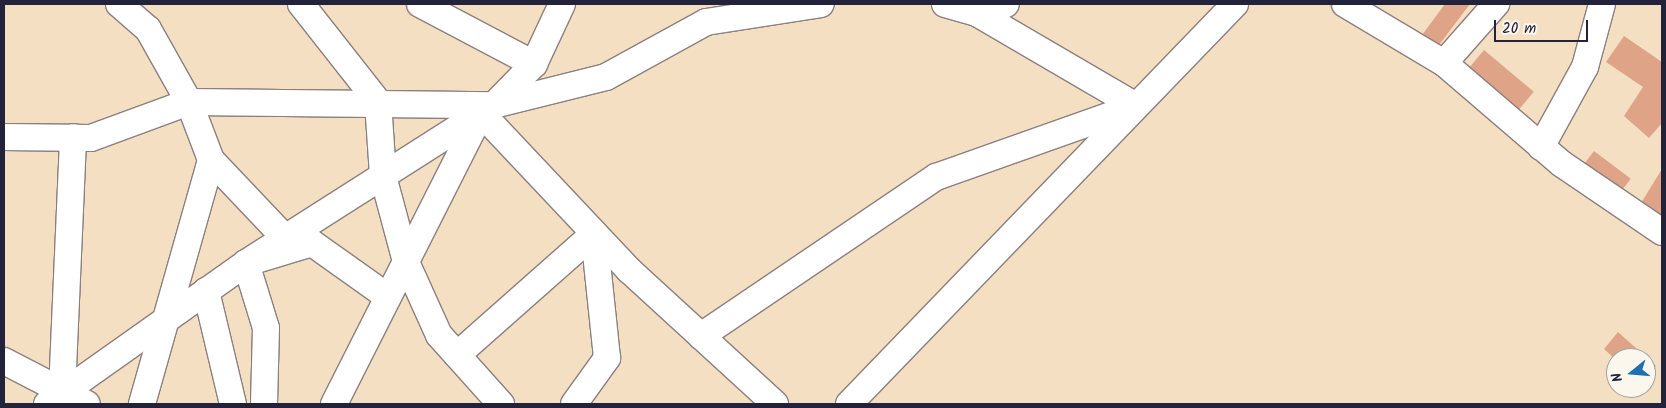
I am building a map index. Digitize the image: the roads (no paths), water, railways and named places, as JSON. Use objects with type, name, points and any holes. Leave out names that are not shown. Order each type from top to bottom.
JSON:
[{"type":"street","points":[[119,4],[148,29],[189,102],[211,160],[285,238]]},
{"type":"street","points":[[301,4],[378,102],[383,176],[406,262],[439,335],[501,404]]},
{"type":"street","points":[[420,4],[534,64]]},
{"type":"street","points":[[55,398],[246,262],[488,109],[534,64],[562,4]]},
{"type":"street","points":[[4,137],[100,135],[189,102],[378,102],[488,109],[606,77],[706,22],[821,4]]},
{"type":"street","points":[[945,4],[978,13],[1136,106]]},
{"type":"street","points":[[978,13],[1006,4]]},
{"type":"street","points":[[849,404],[1235,4]]},
{"type":"street","points":[[1346,4],[1444,63],[1541,147],[1611,201],[1662,232]]},
{"type":"street","points":[[1444,63],[1496,4]]},
{"type":"street","points":[[1541,147],[1585,67],[1602,4]]},
{"type":"street","points":[[701,336],[936,177],[1136,106]]},
{"type":"street","points":[[488,109],[594,234],[775,404]]},
{"type":"street","points":[[334,404],[406,262],[488,109]]},
{"type":"street","points":[[55,398],[73,137]]},
{"type":"street","points":[[142,404],[211,160]]},
{"type":"street","points":[[457,355],[594,234]]},
{"type":"street","points":[[574,404],[607,358],[594,234]]},
{"type":"street","points":[[246,262],[312,243],[388,297]]},
{"type":"street","points":[[246,262],[266,328],[264,404]]},
{"type":"street","points":[[206,291],[232,404]]},
{"type":"street","points":[[4,361],[55,398],[87,404]]}]
